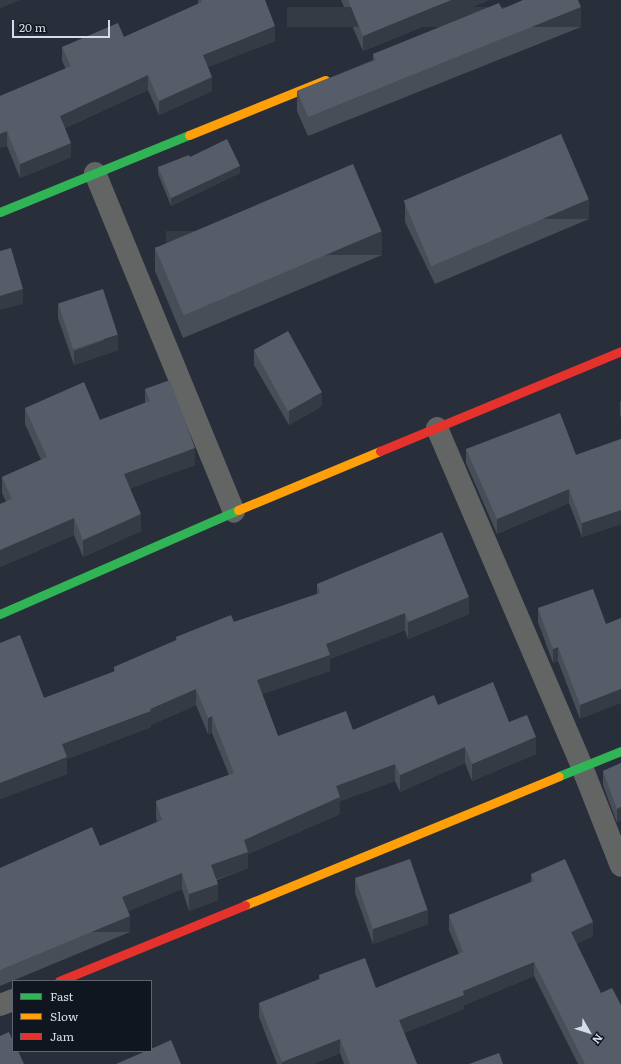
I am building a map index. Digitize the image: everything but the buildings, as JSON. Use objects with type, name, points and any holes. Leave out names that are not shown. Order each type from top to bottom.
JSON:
[{"type":"street","points":[[0,212],[331,78]]},
{"type":"street","points":[[95,173],[234,512]]},
{"type":"street","points":[[0,614],[234,512],[621,351]]},
{"type":"street","points":[[437,428],[582,767],[621,866]]},
{"type":"street","points":[[61,980],[621,750]]},
{"type":"street","points":[[0,1005],[12,1000]]},
{"type":"traffic: fast","points":[[0,212],[189,135]]},
{"type":"traffic: fast","points":[[0,614],[238,510]]},
{"type":"traffic: fast","points":[[559,776],[621,751]]},
{"type":"traffic: slow","points":[[189,135],[325,80]]},
{"type":"traffic: slow","points":[[238,510],[380,451]]},
{"type":"traffic: slow","points":[[245,905],[559,776]]},
{"type":"traffic: jam","points":[[380,451],[621,351]]},
{"type":"traffic: jam","points":[[61,980],[245,905]]}]
